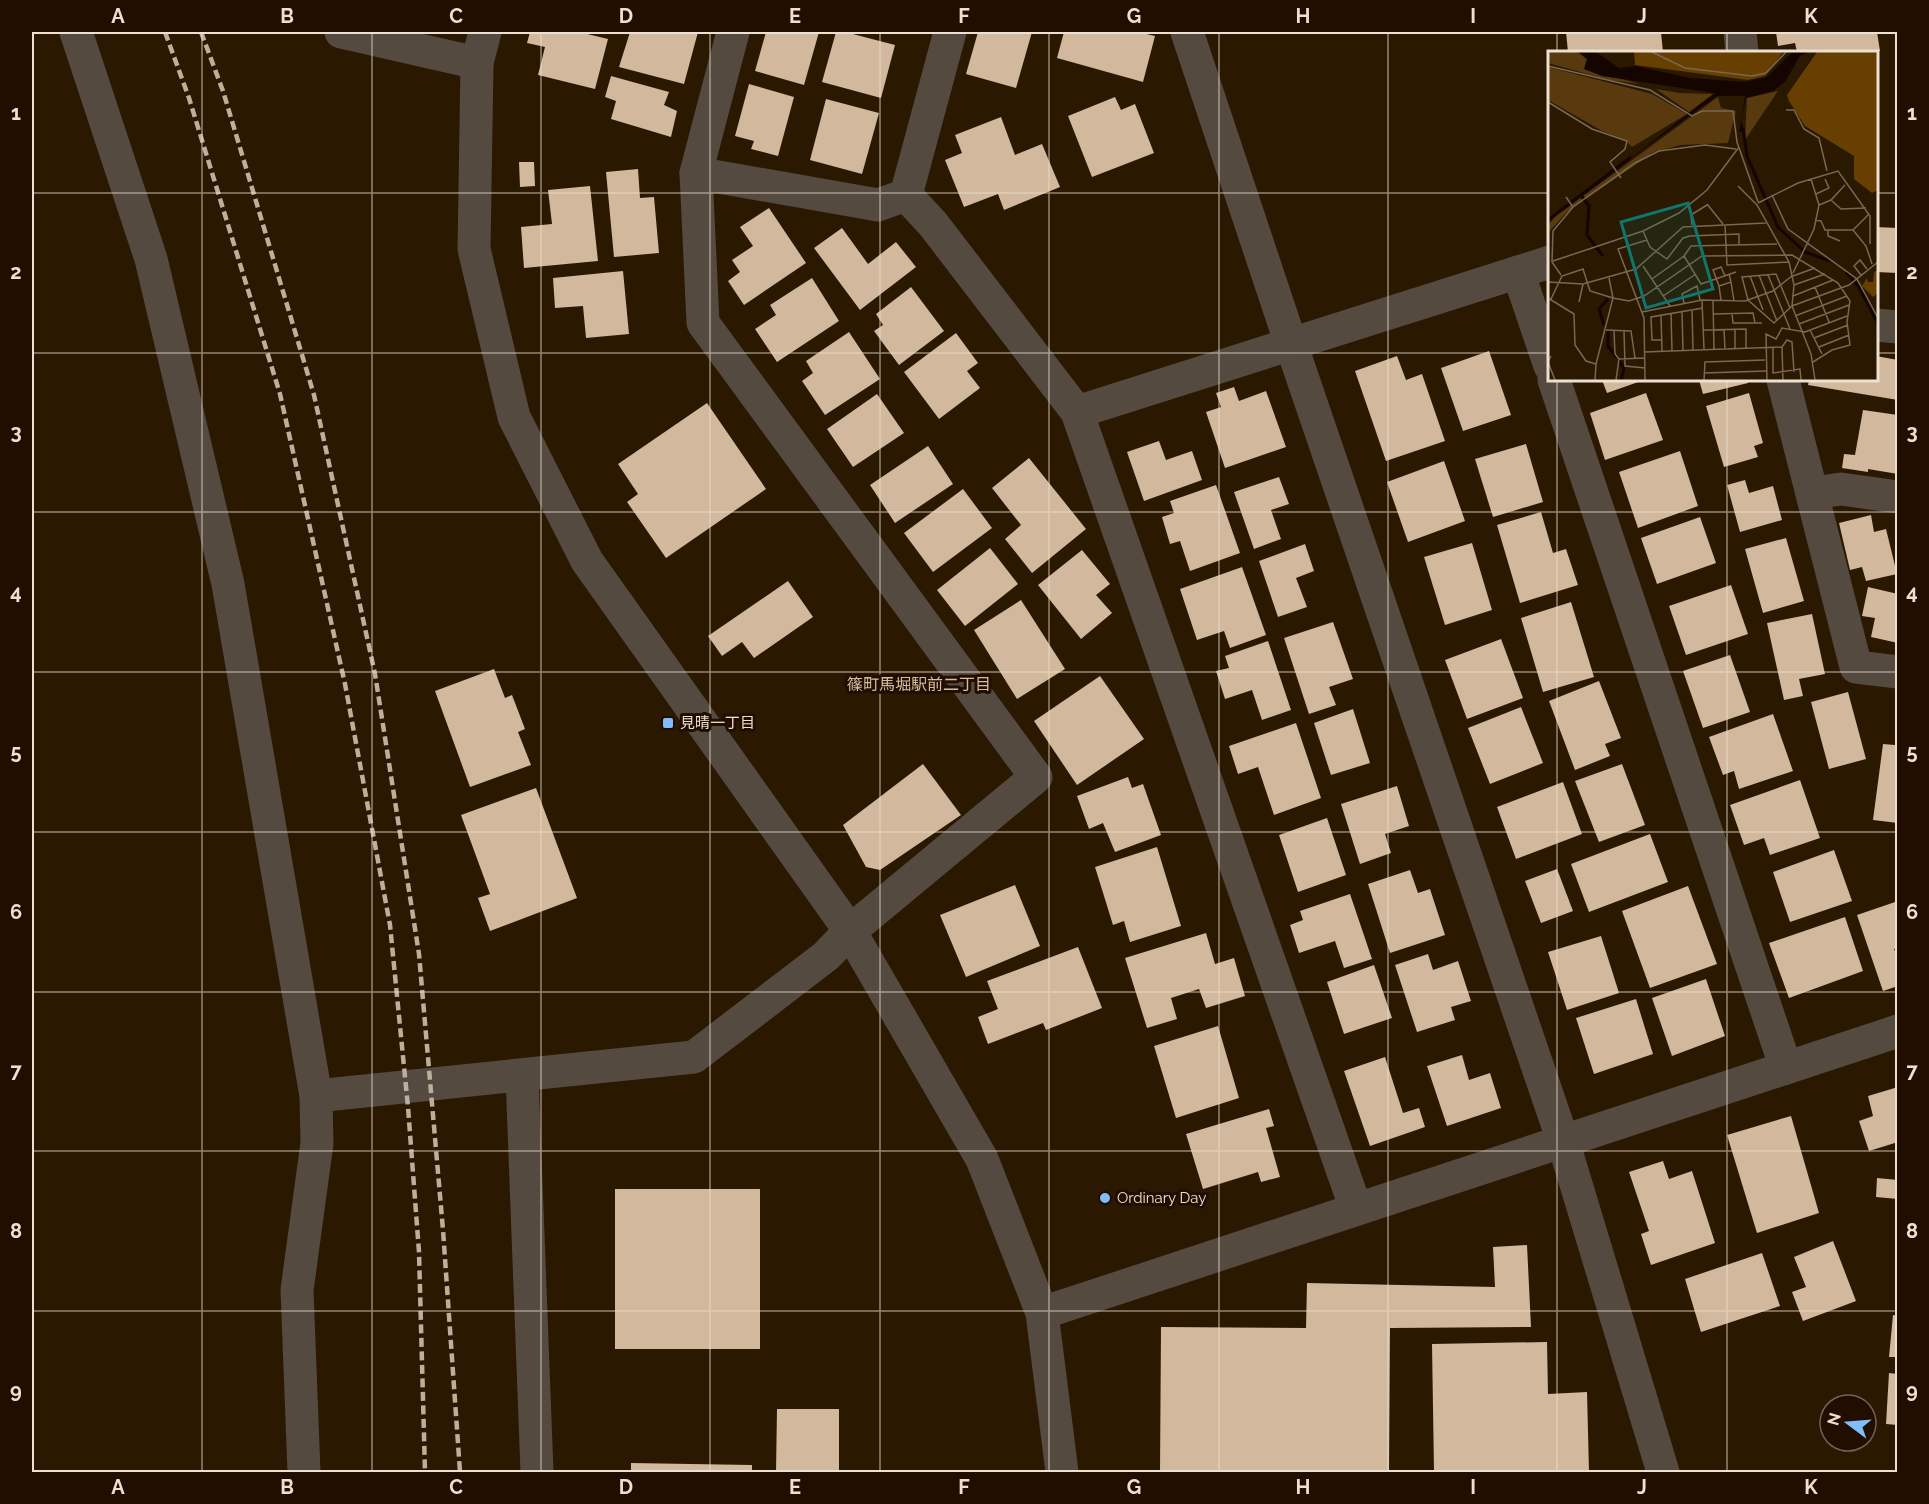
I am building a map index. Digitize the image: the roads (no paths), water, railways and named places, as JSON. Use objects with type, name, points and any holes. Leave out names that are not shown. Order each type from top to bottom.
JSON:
[{"type":"street","points":[[76,32],[151,258],[228,584],[316,1096],[317,1143],[297,1290],[304,1473]]},
{"type":"street","points":[[340,32],[477,63]]},
{"type":"street","points":[[485,32],[477,63],[474,249],[514,417],[587,561],[850,931],[982,1159],[1042,1313],[1062,1473]]},
{"type":"street","points":[[316,1096],[694,1057],[826,956],[850,931],[1036,777],[703,323],[696,172],[733,32]]},
{"type":"street","points":[[906,195],[950,32]]},
{"type":"street","points":[[1187,32],[1563,1141],[1663,1473]]},
{"type":"street","points":[[1740,32],[1742,51]]},
{"type":"street","points":[[696,172],[878,205],[906,195]]},
{"type":"street","points":[[906,195],[933,224],[1077,412],[1356,1209]]},
{"type":"street","points":[[1077,412],[1548,263]]},
{"type":"street","points":[[1518,272],[1548,360]]},
{"type":"street","points":[[1878,325],[1898,327]]},
{"type":"street","points":[[1554,381],[1786,1068]]},
{"type":"street","points":[[1783,381],[1856,667],[1898,672]]},
{"type":"street","points":[[1812,493],[1840,489],[1898,497]]},
{"type":"street","points":[[1042,1313],[1898,1031]]},
{"type":"street","points":[[522,1076],[537,1473]]},
{"type":"railway","points":[[165,32],[189,98],[280,394],[345,684],[390,925],[408,1107],[419,1252],[425,1472]]},
{"type":"railway","points":[[201,32],[223,91],[314,395],[375,674],[419,954],[443,1230],[460,1472]]},
{"type":"place","name":"見晴一丁目","points":[[668,723]]},
{"type":"place","name":"Ordinary Day","points":[[1105,1198]]},
{"type":"district","name":"篠町馬堀駅前二丁目","points":[[919,684]]}]
